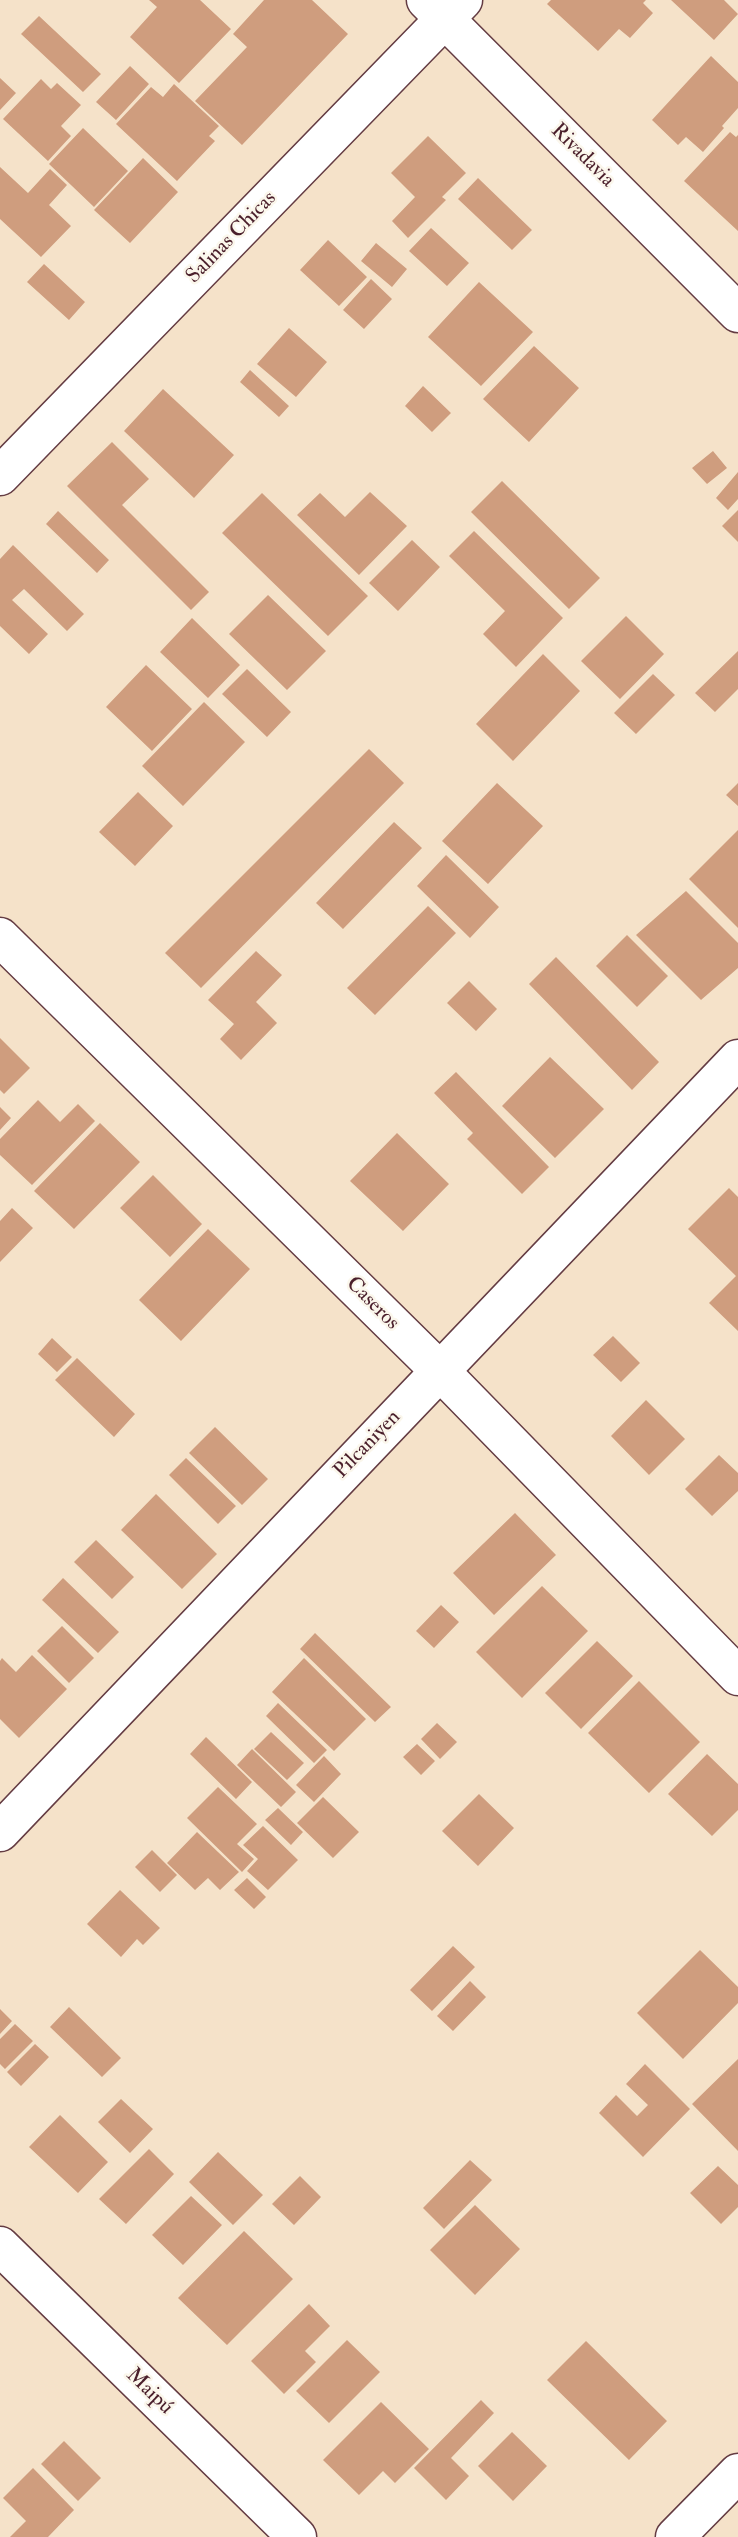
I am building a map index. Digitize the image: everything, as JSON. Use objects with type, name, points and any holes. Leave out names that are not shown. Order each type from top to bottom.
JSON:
[{"type":"street","name":"Rivadavia","points":[[445,6],[738,313]]},
{"type":"street","name":"Salinas Chicas","points":[[0,476],[445,6]]},
{"type":"street","name":"Caseros","points":[[0,937],[439,1370],[738,1676]]},
{"type":"street","name":"Pilcaniyen","points":[[0,1832],[738,1059]]},
{"type":"street","name":"Maipú","points":[[0,2246],[298,2537]]},
{"type":"street","points":[[675,2537],[738,2473]]},
{"type":"building","points":[[149,0],[200,0],[231,29],[179,83],[130,37],[157,7]]},
{"type":"building","points":[[264,0],[312,0],[348,34],[242,145],[195,101],[247,47],[233,34]]},
{"type":"building","points":[[551,0],[646,0],[643,3],[653,13],[630,38],[619,29],[598,51],[547,4]]},
{"type":"building","points":[[671,0],[724,0],[738,14],[714,40]]},
{"type":"building","points":[[39,16],[101,74],[83,92],[21,34]]},
{"type":"building","points":[[711,56],[738,82],[738,108],[703,152],[686,137],[678,145],[652,120]]},
{"type":"building","points":[[130,66],[149,84],[116,120],[96,102]]},
{"type":"building","points":[[0,78],[16,93],[0,110]]},
{"type":"building","points":[[41,79],[51,89],[57,83],[81,105],[61,126],[71,136],[48,161],[3,119]]},
{"type":"building","points":[[174,84],[219,126],[209,136],[215,141],[177,181],[116,124],[151,87],[163,97]]},
{"type":"building","points":[[83,128],[128,171],[94,207],[49,164]]},
{"type":"building","points":[[730,132],[736,137],[738,135],[738,231],[684,181]]},
{"type":"building","points":[[428,136],[466,173],[442,197],[446,200],[408,238],[392,221],[415,197],[391,173]]},
{"type":"building","points":[[143,158],[178,192],[130,243],[94,210]]},
{"type":"building","points":[[0,167],[28,193],[50,169],[67,185],[49,205],[71,226],[41,257],[0,219]]},
{"type":"building","points":[[478,178],[532,230],[512,250],[458,199]]},
{"type":"building","points":[[431,228],[469,263],[447,286],[409,251]]},
{"type":"building","points":[[328,240],[367,277],[339,306],[300,270]]},
{"type":"building","points":[[376,243],[407,269],[392,287],[361,261]]},
{"type":"building","points":[[44,264],[85,302],[69,320],[27,282]]},
{"type":"building","points":[[371,279],[392,299],[364,329],[343,310]]},
{"type":"building","points":[[479,282],[533,332],[481,386],[428,337]]},
{"type":"building","points":[[289,328],[327,362],[296,397],[257,364]]},
{"type":"building","points":[[534,346],[579,388],[529,442],[483,399]]},
{"type":"building","points":[[250,370],[289,406],[279,417],[240,382]]},
{"type":"building","points":[[423,386],[451,413],[432,432],[405,406]]},
{"type":"building","points":[[163,389],[234,455],[194,498],[124,431]]},
{"type":"building","points":[[112,442],[149,479],[122,505],[209,592],[191,610],[67,486]]},
{"type":"building","points":[[713,451],[727,468],[707,484],[692,468]]},
{"type":"building","points":[[738,472],[738,499],[728,510],[716,498]]},
{"type":"building","points":[[502,481],[600,578],[569,609],[471,512]]},
{"type":"building","points":[[370,492],[407,526],[359,575],[297,515],[320,493],[345,517]]},
{"type":"building","points":[[262,493],[368,596],[328,636],[222,533]]},
{"type":"building","points":[[738,510],[738,542],[722,526]]},
{"type":"building","points":[[58,511],[109,560],[97,573],[46,524]]},
{"type":"building","points":[[474,531],[563,618],[516,667],[483,634],[505,611],[449,556]]},
{"type":"building","points":[[412,540],[440,567],[398,611],[369,583]]},
{"type":"building","points":[[13,545],[84,614],[67,631],[24,589],[12,600],[48,634],[29,654],[0,626],[0,559]]},
{"type":"building","points":[[268,595],[326,651],[287,690],[229,634]]},
{"type":"building","points":[[626,616],[664,654],[620,699],[581,661]]},
{"type":"building","points":[[192,618],[240,665],[208,698],[160,652]]},
{"type":"building","points":[[738,651],[738,689],[715,712],[695,693]]},
{"type":"building","points":[[543,654],[580,691],[513,761],[476,724]]},
{"type":"building","points":[[146,665],[192,709],[152,751],[106,707]]},
{"type":"building","points":[[247,669],[291,712],[267,737],[222,694]]},
{"type":"building","points":[[653,674],[675,695],[636,734],[614,713]]},
{"type":"building","points":[[204,702],[245,742],[183,806],[142,766]]},
{"type":"building","points":[[369,749],[404,783],[201,988],[165,953]]},
{"type":"building","points":[[497,783],[543,826],[488,884],[442,841]]},
{"type":"building","points":[[738,783],[738,806],[726,795]]},
{"type":"building","points":[[138,792],[173,826],[135,866],[99,832]]},
{"type":"building","points":[[394,822],[422,848],[343,929],[316,903]]},
{"type":"building","points":[[738,830],[738,928],[689,879]]},
{"type":"building","points":[[446,855],[499,907],[470,938],[417,886]]},
{"type":"building","points":[[686,891],[738,943],[738,968],[701,1000],[636,935]]},
{"type":"building","points":[[428,906],[456,933],[375,1015],[347,988]]},
{"type":"building","points":[[627,935],[668,976],[637,1007],[596,966]]},
{"type":"building","points":[[256,951],[282,975],[256,1002],[277,1023],[241,1060],[220,1039],[234,1024],[208,1000]]},
{"type":"building","points":[[556,957],[659,1062],[632,1090],[529,984]]},
{"type":"building","points":[[469,981],[497,1009],[476,1031],[447,1003]]},
{"type":"building","points":[[0,1038],[30,1068],[4,1094],[0,1090]]},
{"type":"building","points":[[550,1057],[604,1109],[555,1158],[502,1106]]},
{"type":"building","points":[[456,1072],[549,1167],[522,1194],[467,1139],[473,1133],[434,1093]]},
{"type":"building","points":[[38,1100],[60,1122],[78,1104],[95,1121],[32,1185],[0,1155],[0,1139]]},
{"type":"building","points":[[0,1107],[11,1118],[0,1130]]},
{"type":"building","points":[[100,1123],[140,1162],[74,1229],[34,1191]]},
{"type":"building","points":[[397,1133],[449,1184],[403,1231],[350,1181]]},
{"type":"building","points":[[153,1175],[202,1224],[170,1257],[120,1208]]},
{"type":"building","points":[[729,1188],[738,1197],[738,1331],[709,1303],[736,1276],[688,1229]]},
{"type":"building","points":[[12,1208],[33,1228],[0,1262],[0,1221]]},
{"type":"building","points":[[208,1229],[250,1269],[181,1341],[139,1300]]},
{"type":"building","points":[[613,1336],[640,1363],[621,1382],[593,1355]]},
{"type":"building","points":[[52,1338],[72,1357],[57,1372],[38,1354]]},
{"type":"building","points":[[77,1358],[135,1414],[114,1437],[55,1380]]},
{"type":"building","points":[[646,1400],[685,1439],[649,1475],[611,1436]]},
{"type":"building","points":[[215,1427],[268,1479],[242,1505],[189,1453]]},
{"type":"building","points":[[719,1455],[738,1473],[738,1491],[712,1516],[685,1489]]},
{"type":"building","points":[[186,1458],[236,1506],[218,1524],[169,1475]]},
{"type":"building","points":[[156,1494],[217,1554],[182,1589],[121,1530]]},
{"type":"building","points":[[515,1513],[556,1555],[494,1615],[453,1573]]},
{"type":"building","points":[[96,1540],[134,1577],[112,1599],[74,1562]]},
{"type":"building","points":[[63,1578],[119,1632],[98,1653],[42,1600]]},
{"type":"building","points":[[542,1586],[588,1631],[522,1698],[476,1652]]},
{"type":"building","points":[[441,1605],[459,1622],[434,1648],[416,1631]]},
{"type":"building","points":[[62,1626],[94,1658],[69,1683],[37,1651]]},
{"type":"building","points":[[315,1633],[391,1707],[375,1722],[300,1649]]},
{"type":"building","points":[[597,1641],[633,1676],[581,1729],[545,1693]]},
{"type":"building","points":[[32,1655],[67,1689],[19,1738],[0,1719],[0,1661],[2,1658],[16,1672]]},
{"type":"building","points":[[304,1658],[366,1719],[334,1751],[272,1692]]},
{"type":"building","points":[[639,1681],[700,1742],[649,1793],[588,1733]]},
{"type":"building","points":[[278,1703],[327,1750],[314,1763],[266,1716]]},
{"type":"building","points":[[437,1723],[457,1742],[440,1759],[421,1739]]},
{"type":"building","points":[[271,1732],[304,1763],[287,1780],[254,1749]]},
{"type":"building","points":[[206,1737],[252,1782],[236,1799],[190,1754]]},
{"type":"building","points":[[417,1744],[435,1761],[421,1775],[403,1757]]},
{"type":"building","points":[[252,1749],[296,1792],[281,1807],[237,1765]]},
{"type":"building","points":[[707,1754],[738,1784],[738,1810],[712,1836],[668,1794]]},
{"type":"building","points":[[324,1756],[341,1774],[314,1802],[296,1785]]},
{"type":"building","points":[[218,1787],[257,1824],[237,1844],[254,1859],[242,1872],[187,1818]]},
{"type":"building","points":[[479,1794],[514,1828],[478,1866],[442,1831]]},
{"type":"building","points":[[323,1797],[359,1832],[333,1858],[297,1823]]},
{"type":"building","points":[[278,1808],[303,1832],[291,1845],[265,1820]]},
{"type":"building","points":[[263,1826],[298,1860],[268,1890],[247,1871],[258,1859],[243,1845]]},
{"type":"building","points":[[197,1832],[239,1872],[220,1890],[208,1878],[195,1890],[167,1863]]},
{"type":"building","points":[[152,1850],[177,1875],[160,1892],[135,1867]]},
{"type":"building","points":[[247,1878],[266,1897],[254,1909],[234,1890]]},
{"type":"building","points":[[120,1890],[160,1928],[143,1945],[137,1939],[121,1957],[87,1924]]},
{"type":"building","points":[[453,1946],[475,1967],[432,2011],[410,1990]]},
{"type":"building","points":[[700,1950],[738,1987],[738,2003],[683,2059],[637,2013]]},
{"type":"building","points":[[470,1981],[486,1997],[453,2031],[437,2016]]},
{"type":"building","points":[[69,2007],[121,2058],[102,2077],[50,2027]]},
{"type":"building","points":[[0,2009],[12,2021],[0,2034]]},
{"type":"building","points":[[15,2024],[33,2041],[5,2069],[0,2064],[0,2039]]},
{"type":"building","points":[[35,2044],[49,2057],[21,2086],[7,2072]]},
{"type":"building","points":[[738,2059],[738,2151],[692,2104]]},
{"type":"building","points":[[645,2064],[690,2109],[643,2157],[599,2113],[616,2095],[637,2116],[648,2105],[626,2084]]},
{"type":"building","points":[[121,2099],[153,2129],[130,2153],[98,2122]]},
{"type":"building","points":[[60,2115],[108,2162],[78,2193],[29,2147]]},
{"type":"building","points":[[149,2149],[174,2174],[126,2224],[99,2199]]},
{"type":"building","points":[[218,2152],[263,2195],[233,2225],[189,2182]]},
{"type":"building","points":[[470,2160],[492,2180],[444,2229],[423,2208]]},
{"type":"building","points":[[718,2166],[738,2185],[738,2207],[721,2224],[690,2193]]},
{"type":"building","points":[[300,2176],[321,2197],[294,2225],[272,2204]]},
{"type":"building","points":[[191,2196],[222,2225],[183,2265],[152,2235]]},
{"type":"building","points":[[475,2205],[520,2249],[475,2295],[430,2250]]},
{"type":"building","points":[[244,2231],[293,2279],[227,2345],[178,2298]]},
{"type":"building","points":[[309,2304],[330,2326],[305,2351],[316,2362],[284,2394],[251,2361]]},
{"type":"building","points":[[347,2340],[380,2372],[329,2423],[296,2391]]},
{"type":"building","points":[[586,2341],[667,2421],[629,2460],[547,2380]]},
{"type":"building","points":[[481,2400],[494,2413],[451,2458],[469,2476],[446,2500],[414,2468]]},
{"type":"building","points":[[381,2402],[429,2449],[395,2483],[383,2471],[359,2495],[323,2460]]},
{"type":"building","points":[[512,2432],[547,2466],[513,2501],[478,2466]]},
{"type":"building","points":[[64,2441],[101,2478],[78,2501],[41,2464]]},
{"type":"building","points":[[33,2468],[74,2510],[48,2537],[10,2537],[26,2521],[3,2498]]}]
